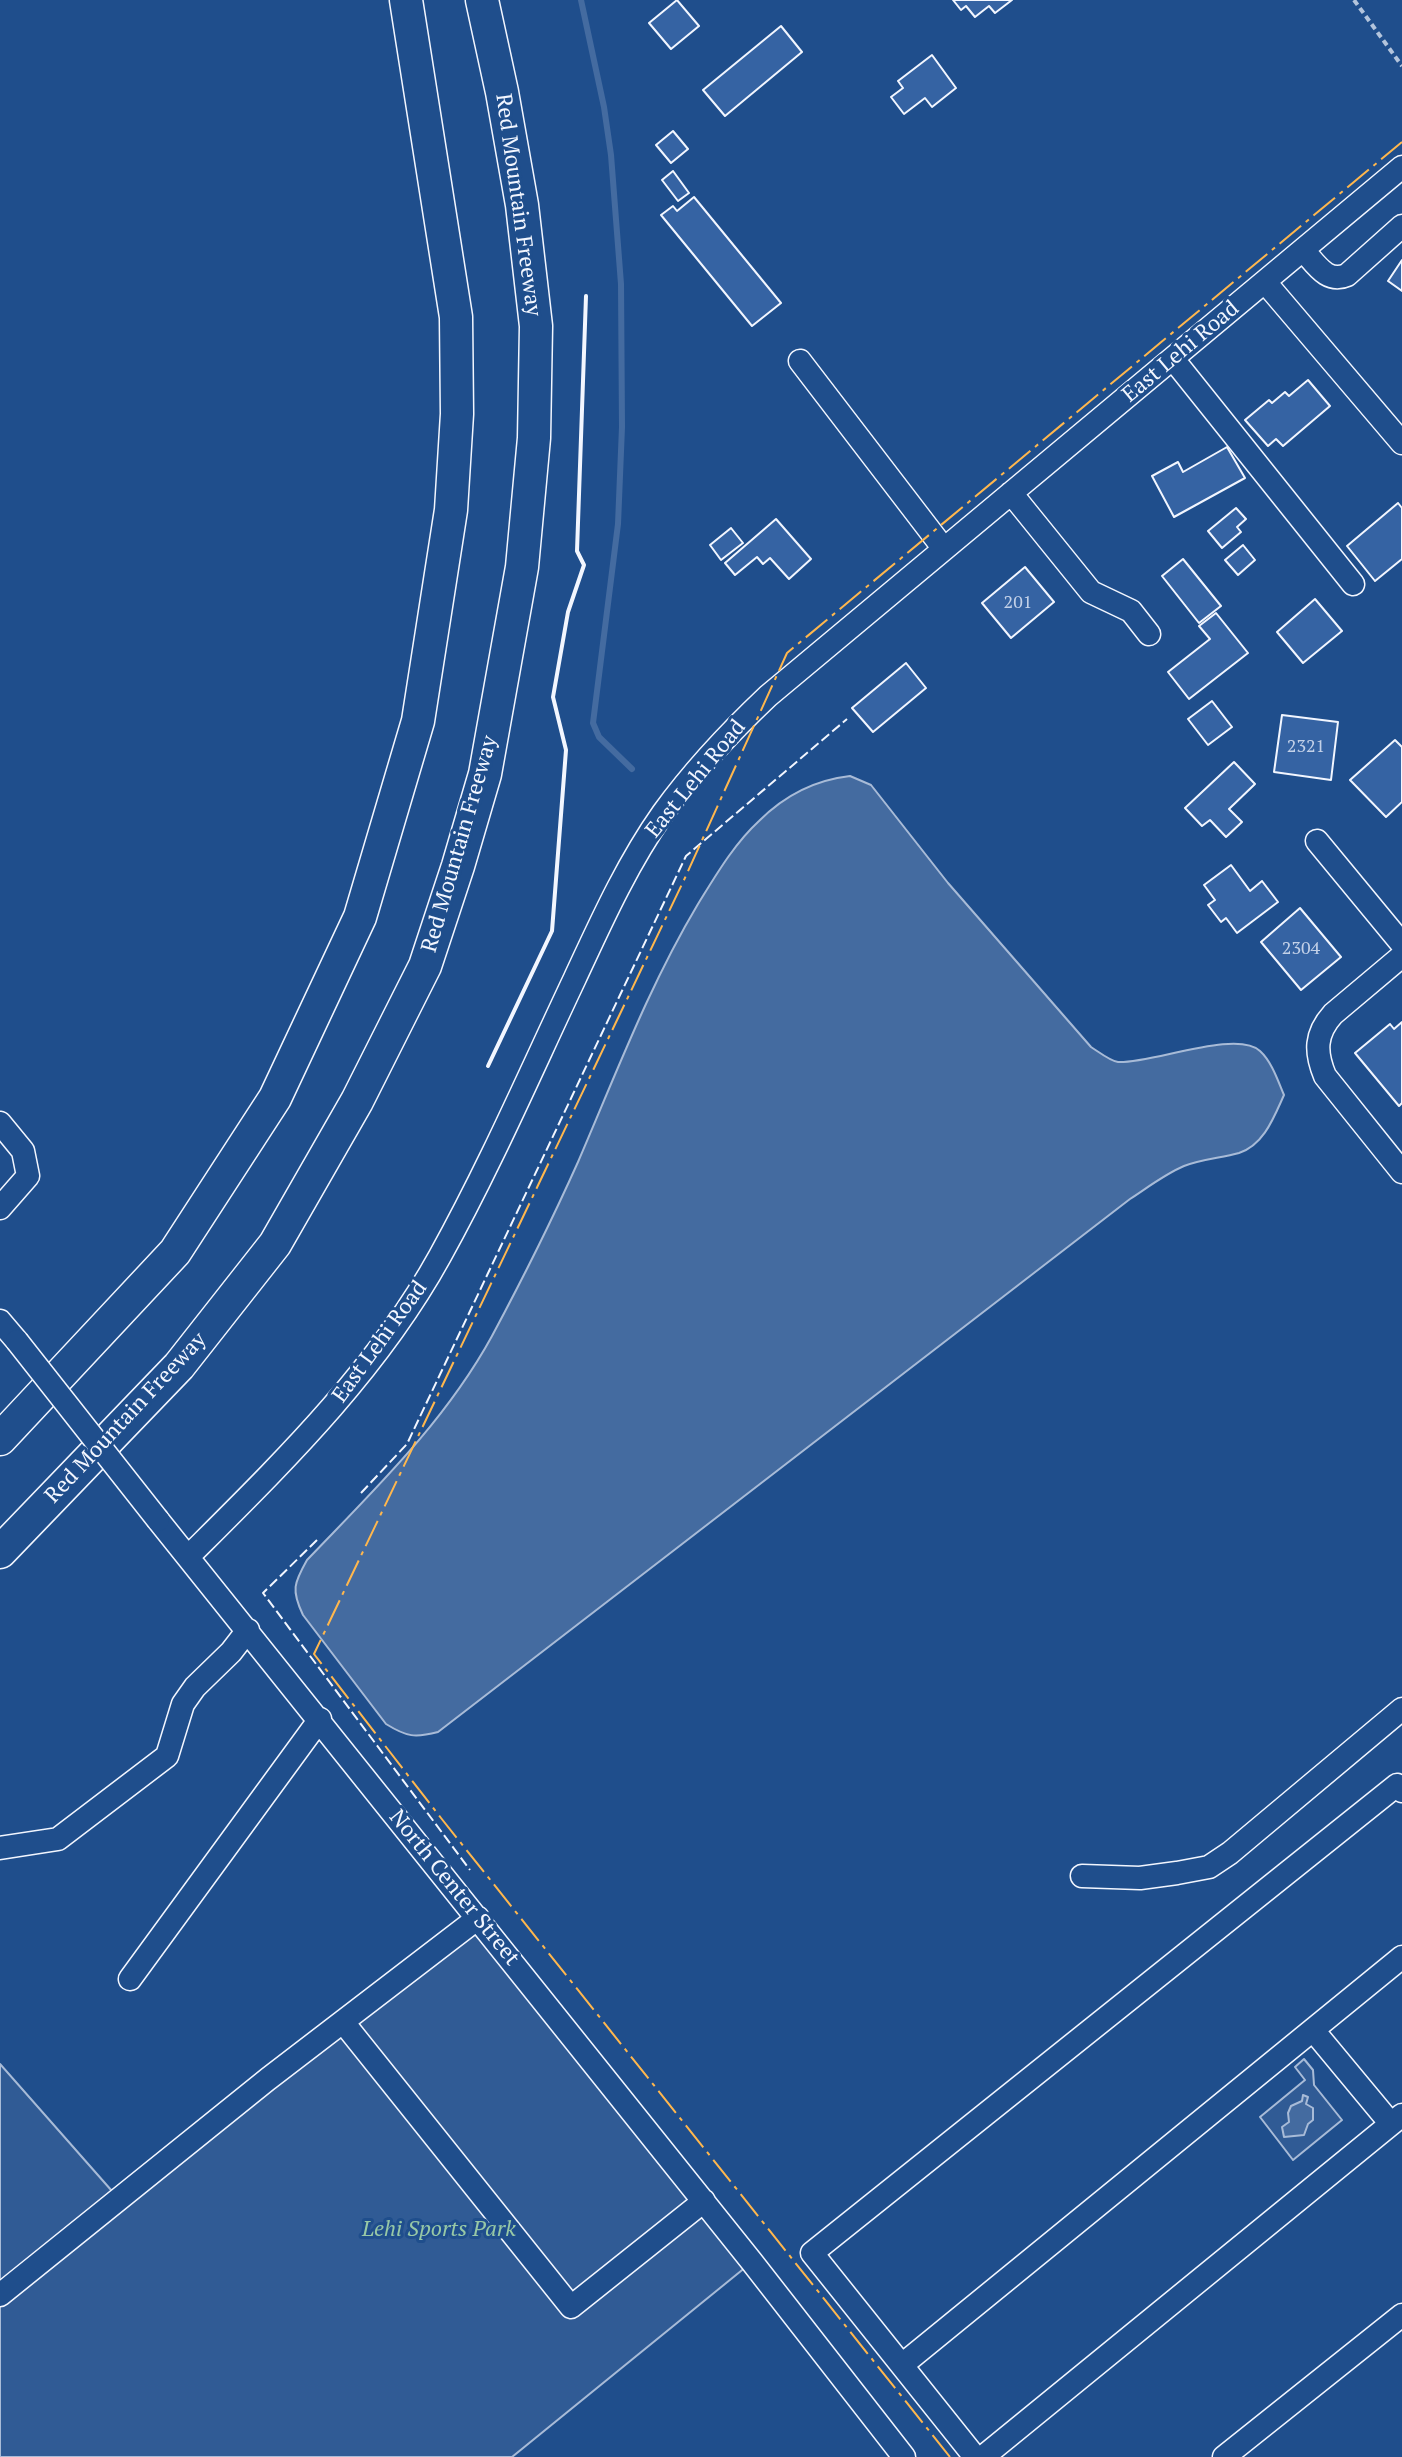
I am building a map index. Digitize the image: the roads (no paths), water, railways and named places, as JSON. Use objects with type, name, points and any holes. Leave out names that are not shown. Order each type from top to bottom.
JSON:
[{"type":"highway","points":[[0,1439],[175,1252],[275,1098],[360,917],[418,721],[451,510],[457,414],[456,317],[406,0]]},
{"type":"highway","name":"Red Mountain Freeway","points":[[0,1552],[179,1366],[275,1244],[357,1101],[425,966],[458,866],[485,774],[519,582],[534,438],[536,326],[522,205],[482,0]]},
{"type":"street","name":"East Lehi Road","points":[[189,1556],[298,1447],[342,1398],[416,1297],[441,1255],[488,1161],[616,891],[662,815],[739,723],[1402,167]]},
{"type":"street","points":[[1303,250],[1328,277],[1338,279],[1347,275],[1402,226]]},
{"type":"street","points":[[1265,282],[1402,443]]},
{"type":"street","points":[[1173,359],[1353,584]]},
{"type":"street","points":[[800,361],[944,549]]},
{"type":"street","points":[[1011,493],[1091,592],[1131,611],[1149,634]]},
{"type":"street","points":[[1317,841],[1402,944]]},
{"type":"street","points":[[1402,956],[1333,1014],[1324,1025],[1317,1043],[1318,1060],[1325,1076],[1402,1172]]},
{"type":"street","points":[[0,1123],[23,1151],[28,1176],[0,1208]]},
{"type":"street","name":"North Center Street","points":[[0,1321],[704,2201],[904,2457]]},
{"type":"street","points":[[0,1848],[58,1839],[167,1756],[183,1704],[248,1630]]},
{"type":"street","points":[[1082,1876],[1140,1878],[1209,1867],[1230,1853],[1402,1709]]},
{"type":"street","points":[[130,1979],[320,1719]]},
{"type":"street","points":[[975,2457],[812,2253],[1397,1785],[1402,1791]]},
{"type":"street","points":[[0,2295],[478,1918]]},
{"type":"street","points":[[902,2365],[1402,1957]]},
{"type":"street","points":[[343,2022],[571,2307],[704,2201]]},
{"type":"street","points":[[983,2457],[1396,2120],[1313,2030]]},
{"type":"street","points":[[1224,2457],[1402,2315]]},
{"type":"waterway","points":[[581,0],[611,155],[621,284],[622,427],[618,524],[593,723],[599,737],[632,769]]},
{"type":"park label","name":"Lehi Sports Park","points":[[439,2230]]}]
